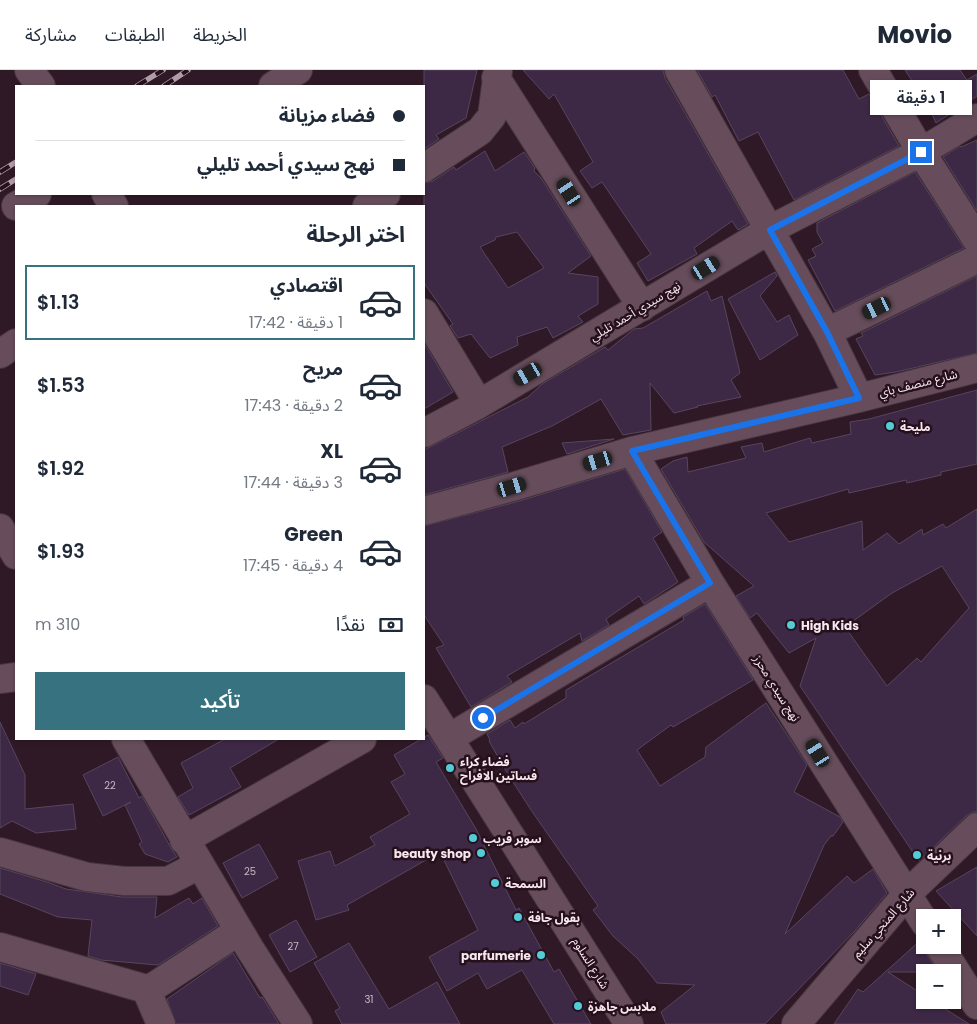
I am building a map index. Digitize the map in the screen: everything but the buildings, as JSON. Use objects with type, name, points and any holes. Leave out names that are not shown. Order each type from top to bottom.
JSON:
[{"type":"street","points":[[29,70],[40,85]]},
{"type":"street","points":[[275,85],[298,70]]},
{"type":"street","points":[[679,70],[827,332],[859,398]]},
{"type":"street","points":[[873,70],[921,152],[977,240]]},
{"type":"street","points":[[425,167],[480,131],[487,124],[492,116],[497,74]]},
{"type":"street","points":[[497,74],[642,306]]},
{"type":"street","name":"نهج سيدي أحمد تليلي","points":[[425,432],[479,404],[770,230],[921,152],[977,118]]},
{"type":"street","points":[[18,205],[35,195]]},
{"type":"street","points":[[369,205],[384,195]]},
{"type":"street","points":[[0,216],[15,207]]},
{"type":"street","points":[[827,332],[977,260]]},
{"type":"street","points":[[425,315],[479,404]]},
{"type":"street","points":[[0,354],[15,344]]},
{"type":"street","name":"شارع منصف باي","points":[[425,511],[632,451],[859,398],[977,368]]},
{"type":"street","name":"نهج سيدي محرز","points":[[632,451],[710,583],[916,909]]},
{"type":"street","points":[[0,528],[15,553]]},
{"type":"street","points":[[449,738],[710,583]]},
{"type":"street","points":[[0,679],[15,677]]},
{"type":"street","name":"شارع السلوم","points":[[425,703],[449,738],[629,1024]]},
{"type":"street","points":[[127,740],[184,840],[298,1024]]},
{"type":"street","points":[[184,840],[360,740]]},
{"type":"street","name":"شارع المنجي سليم","points":[[796,1024],[907,894],[977,827]]},
{"type":"street","points":[[0,852],[87,877],[124,881],[168,881],[199,864]]},
{"type":"street","points":[[0,947],[146,989],[153,987],[239,931]]},
{"type":"street","points":[[945,954],[977,1005]]},
{"type":"street","points":[[146,989],[161,1024]]},
{"type":"railway","points":[[139,85],[163,70]]},
{"type":"railway","points":[[166,85],[188,70]]},
{"type":"railway","points":[[0,172],[15,163]]},
{"type":"railway","points":[[0,189],[15,180]]},
{"type":"place","name":"مليحة","points":[[890,426]]},
{"type":"place","name":"High Kids","points":[[791,625]]},
{"type":"place","name":"فضاء كراء فساتين الافراح","points":[[450,768]]},
{"type":"place","name":"سوبر فريب","points":[[473,838]]},
{"type":"place","name":"beauty shop","points":[[481,853]]},
{"type":"place","name":"برنية","points":[[917,855]]},
{"type":"place","name":"السمحة","points":[[495,883]]},
{"type":"place","name":"بقول جافة","points":[[518,917]]},
{"type":"place","name":"parfumerie","points":[[541,955]]},
{"type":"place","name":"ملابس جاهزة","points":[[578,1006]]},
{"type":"route","points":[[483,718],[710,583],[632,451],[859,398],[827,332],[770,230],[921,152]]}]
